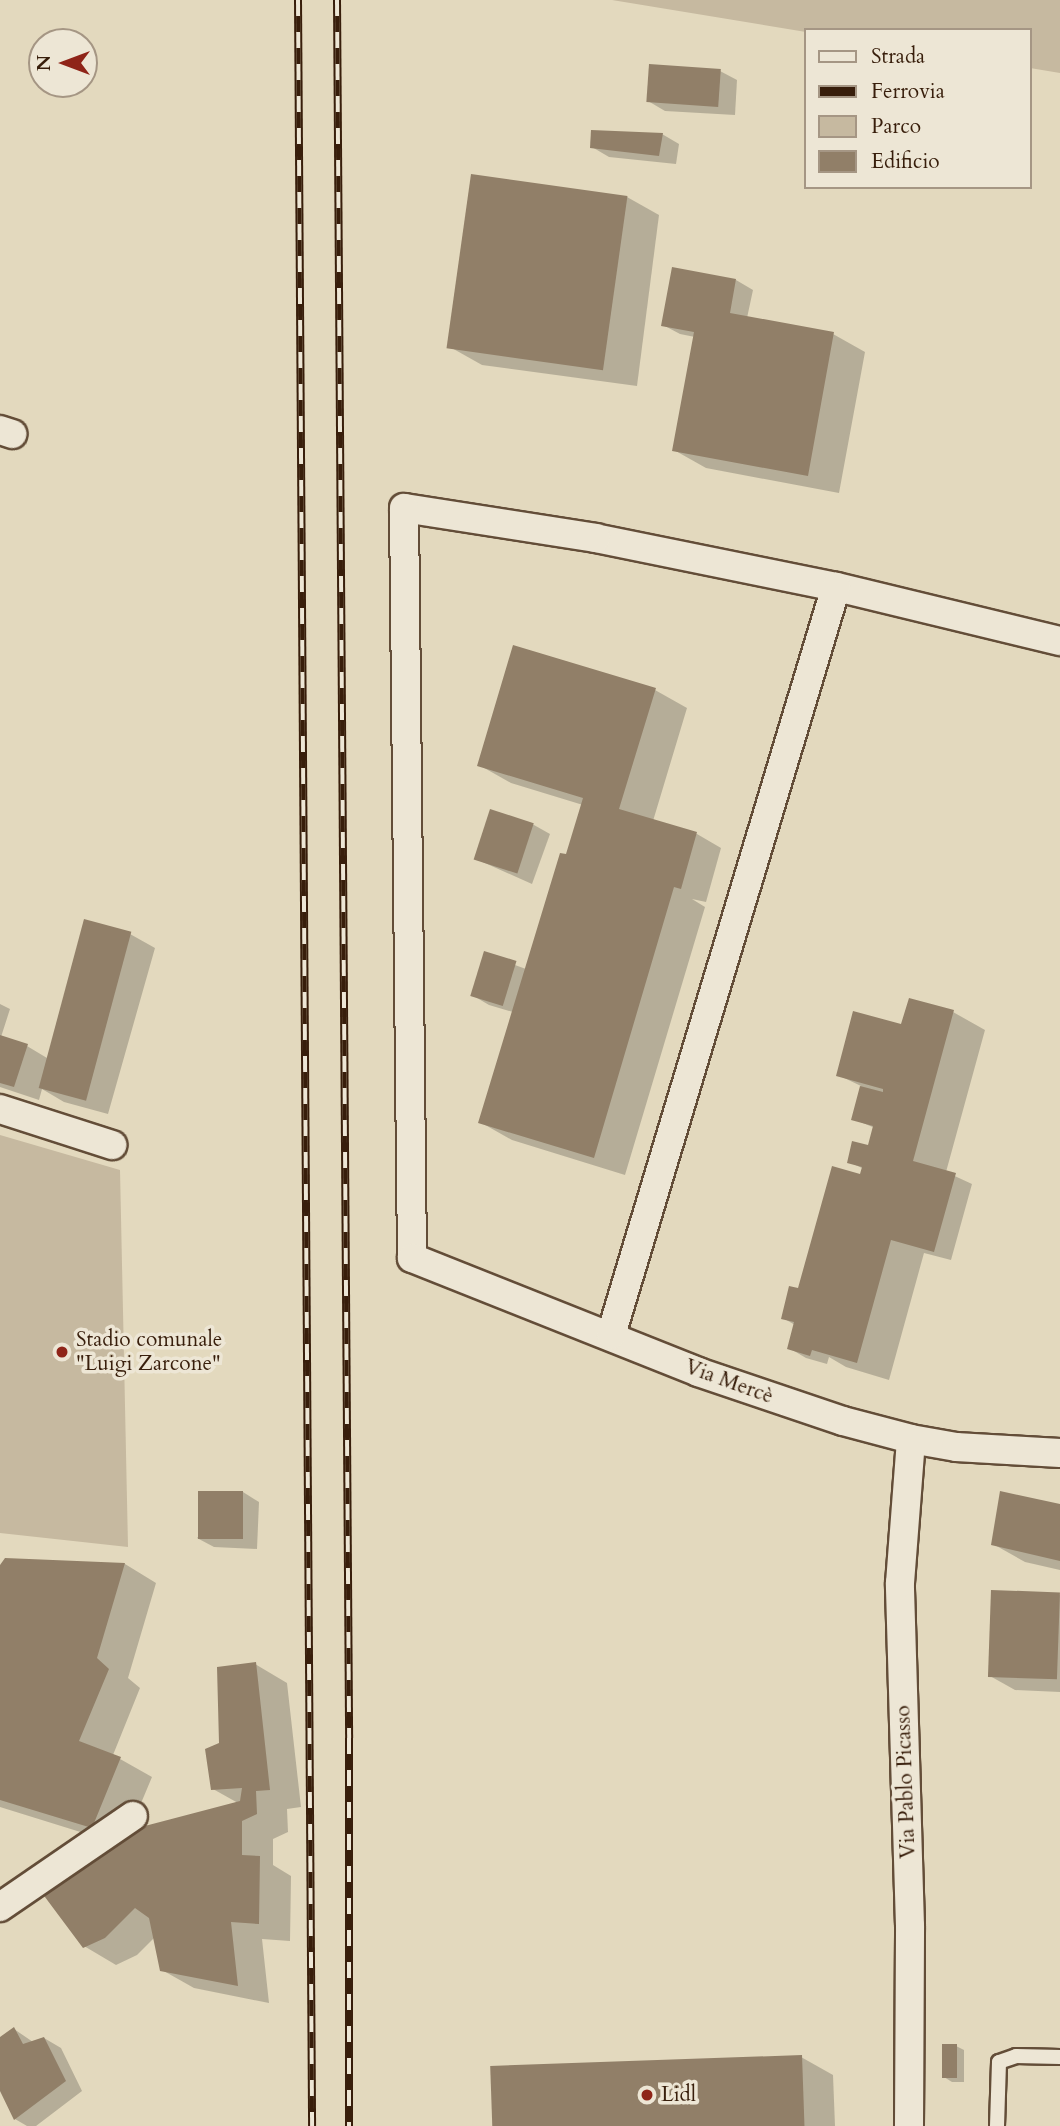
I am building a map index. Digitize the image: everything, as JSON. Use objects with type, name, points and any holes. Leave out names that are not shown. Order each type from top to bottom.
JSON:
[{"type":"street","name":"Via Mercè","points":[[836,587],[596,538],[404,508],[412,1258],[611,1335],[698,1372],[843,1421],[911,1439],[956,1447],[1060,1453]]},
{"type":"street","points":[[611,1335],[836,587],[1060,640]]},
{"type":"street","points":[[0,1109],[112,1145]]},
{"type":"street","name":"Via Pablo Picasso","points":[[909,2126],[910,1926],[901,1583],[911,1439]]},
{"type":"street","points":[[0,1907],[133,1816]]},
{"type":"lane","points":[[997,2126],[999,2062],[1016,2056],[1060,2057]]},
{"type":"green space","points":[[612,0],[1060,0],[1060,73],[1032,68],[1032,28],[804,28],[804,32]]},
{"type":"green space","name":"Stadio comunale \"Luigi Zarcone\"","points":[[0,1135],[120,1170],[128,1547],[0,1533]]},
{"type":"building","points":[[649,64],[721,69],[718,107],[646,102]]},
{"type":"building","points":[[591,130],[663,133],[659,156],[590,148]]},
{"type":"building","points":[[471,174],[627,196],[603,370],[447,348]]},
{"type":"building","points":[[672,267],[736,279],[730,313],[834,332],[808,476],[672,451],[694,332],[661,326]]},
{"type":"building","points":[[513,645],[656,688],[619,809],[697,832],[681,889],[674,887],[594,1158],[478,1123],[560,853],[566,854],[583,798],[477,766]]},
{"type":"building","points":[[490,809],[534,823],[517,874],[474,859]]},
{"type":"building","points":[[84,919],[131,932],[86,1101],[39,1088]]},
{"type":"building","points":[[484,951],[517,961],[503,1006],[470,996]]},
{"type":"building","points":[[909,998],[954,1010],[913,1161],[956,1173],[934,1252],[891,1240],[857,1363],[812,1350],[810,1356],[787,1349],[794,1322],[781,1319],[789,1286],[798,1288],[832,1166],[860,1174],[862,1167],[847,1163],[852,1141],[868,1145],[873,1126],[851,1120],[860,1086],[883,1092],[883,1089],[836,1076],[853,1011],[901,1024]]},
{"type":"building","points":[[0,1035],[28,1044],[14,1087],[0,1083]]},
{"type":"building","points":[[198,1491],[243,1491],[243,1539],[198,1539]]},
{"type":"building","points":[[1000,1491],[1060,1504],[1060,1561],[991,1545]]},
{"type":"building","points":[[5,1558],[125,1563],[97,1658],[109,1669],[79,1741],[121,1757],[92,1828],[0,1800],[0,1565]]},
{"type":"building","points":[[991,1590],[1060,1592],[1057,1679],[988,1677]]},
{"type":"building","points":[[256,1662],[270,1790],[256,1791],[257,1814],[242,1821],[242,1855],[260,1856],[259,1924],[231,1922],[238,1986],[160,1971],[149,1918],[135,1908],[105,1938],[83,1948],[42,1893],[141,1827],[240,1801],[242,1788],[211,1790],[205,1749],[219,1743],[217,1667]]},
{"type":"building","points":[[14,2027],[23,2044],[44,2037],[66,2081],[14,2120],[0,2091],[0,2037]]},
{"type":"building","points":[[942,2044],[957,2044],[957,2078],[942,2078]]},
{"type":"building","name":"Lidl","points":[[802,2055],[804,2126],[492,2126],[490,2066]]},
{"type":"railway","points":[[298,0],[312,2126]]},
{"type":"railway","points":[[337,0],[349,1738],[349,2126]]},
{"type":"place","name":"Stadio comunale \"Luigi Zarcone\"","points":[[62,1352]]},
{"type":"place","name":"Lidl","points":[[647,2095]]}]
